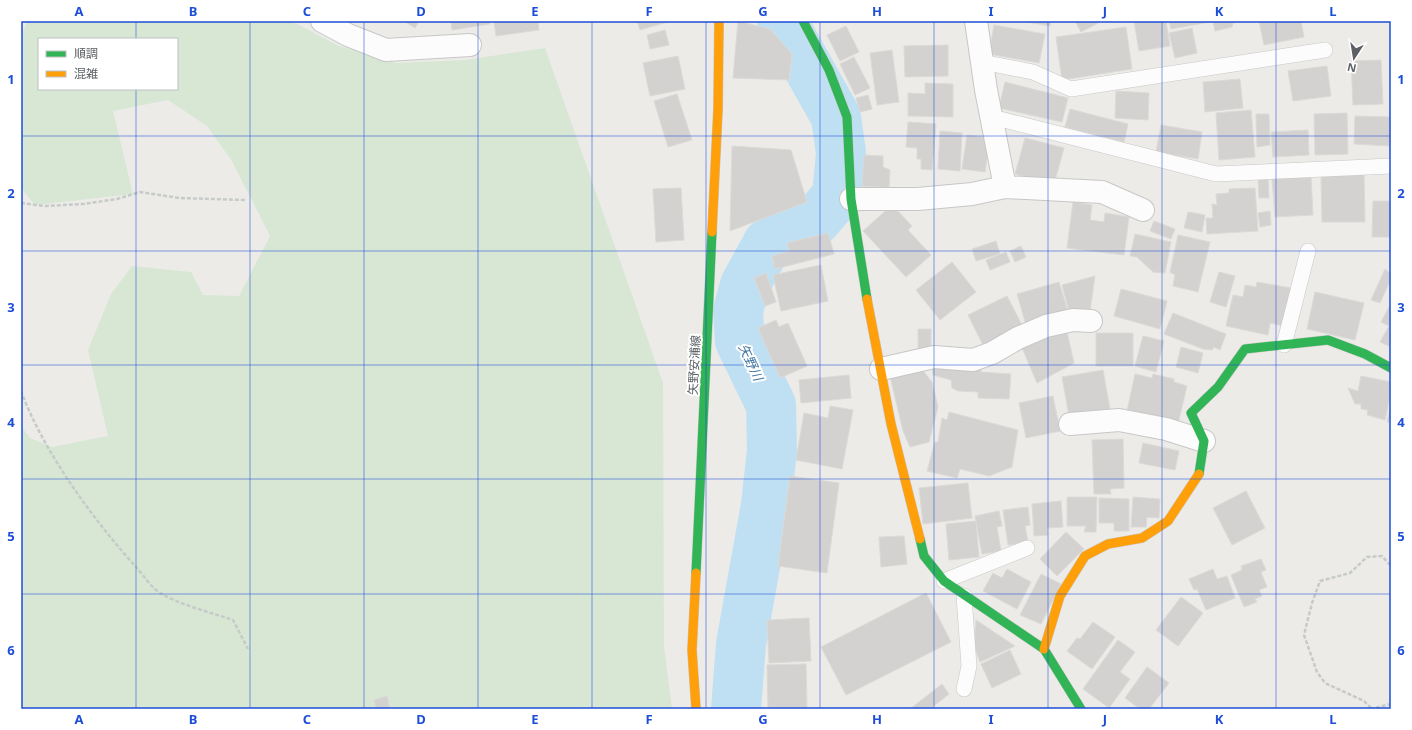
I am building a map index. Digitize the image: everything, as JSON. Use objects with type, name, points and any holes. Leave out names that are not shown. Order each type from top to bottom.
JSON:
[{"type":"street","points":[[322,21],[348,36],[386,50],[470,45]]},
{"type":"street","name":"矢野安浦線","points":[[696,709],[692,650],[718,109],[720,21]]},
{"type":"street","points":[[803,21],[829,70],[847,117],[851,199],[891,424],[924,556],[944,581],[1044,649],[1081,709]]},
{"type":"street","points":[[976,21],[1005,188]]},
{"type":"street","points":[[851,199],[918,198],[972,194],[1005,188],[1102,192],[1143,210]]},
{"type":"street","points":[[881,369],[934,357],[973,360],[992,353],[1018,338],[1046,326],[1072,320],[1091,321]]},
{"type":"street","points":[[1044,649],[1060,596],[1085,556],[1108,544],[1142,538],[1168,521],[1201,471],[1204,442],[1191,413],[1218,387],[1245,349],[1328,340],[1365,354],[1391,368]]},
{"type":"street","points":[[1070,424],[1119,420],[1166,429],[1204,442]]},
{"type":"lane","points":[[982,62],[1033,72],[1071,89],[1325,50]]},
{"type":"lane","points":[[992,117],[1216,174],[1391,166]]},
{"type":"lane","points":[[1284,345],[1308,251]]},
{"type":"lane","points":[[944,581],[1027,548]]},
{"type":"lane","points":[[964,596],[969,666],[964,689]]},
{"type":"path","points":[[21,203],[45,206],[72,205],[117,198],[140,192],[179,198],[245,200]]},
{"type":"path","points":[[21,391],[26,405],[57,460],[84,503],[119,549],[161,594],[233,620],[248,649]]},
{"type":"path","points":[[1391,566],[1382,556],[1367,557],[1350,573],[1320,581],[1312,603],[1304,635],[1317,672],[1325,683],[1364,701],[1370,709],[1391,704]]},
{"type":"green space","points":[[27,21],[287,21],[297,24],[339,46],[396,63],[465,60],[545,48],[663,383],[664,646],[672,709],[21,709],[21,426],[30,438],[52,447],[108,436],[88,350],[111,294],[132,266],[191,272],[203,295],[239,296],[270,236],[232,161],[207,126],[168,100],[113,111],[133,194],[35,205],[21,188],[21,37]]},
{"type":"building","points":[[404,21],[419,21],[415,28]]},
{"type":"building","points":[[451,21],[489,21],[490,24],[452,30]]},
{"type":"building","points":[[494,21],[538,21],[539,30],[496,36]]},
{"type":"building","points":[[637,21],[671,21],[640,30]]},
{"type":"building","points":[[738,21],[770,29],[792,54],[789,80],[733,78]]},
{"type":"building","points":[[1022,21],[1051,21],[1050,26]]},
{"type":"building","points":[[1075,21],[1102,21],[1081,32]]},
{"type":"building","points":[[1134,21],[1166,21],[1170,46],[1139,51]]},
{"type":"building","points":[[1169,21],[1210,21],[1210,22],[1171,29]]},
{"type":"building","points":[[1213,21],[1243,21],[1233,23],[1232,27],[1215,31]]},
{"type":"building","points":[[1259,21],[1301,21],[1304,37],[1264,45]]},
{"type":"building","points":[[994,25],[1045,34],[1039,63],[989,54]]},
{"type":"building","points":[[846,26],[859,52],[840,61],[827,35]]},
{"type":"building","points":[[1126,27],[1132,69],[1062,80],[1056,37]]},
{"type":"building","points":[[1192,28],[1197,53],[1175,58],[1169,33]]},
{"type":"building","points":[[665,30],[669,45],[650,49],[647,35]]},
{"type":"building","points":[[948,45],[948,76],[905,77],[904,46]]},
{"type":"building","points":[[892,50],[899,102],[877,105],[870,53]]},
{"type":"building","points":[[678,56],[685,89],[650,96],[643,63]]},
{"type":"building","points":[[854,57],[870,88],[855,95],[840,64]]},
{"type":"building","points":[[1381,60],[1383,104],[1353,105],[1351,61]]},
{"type":"building","points":[[1327,66],[1331,96],[1293,101],[1288,71]]},
{"type":"building","points":[[1240,79],[1243,108],[1205,112],[1203,82]]},
{"type":"building","points":[[1005,82],[1068,98],[1062,122],[999,108]]},
{"type":"building","points":[[925,83],[953,84],[953,117],[908,116],[908,93],[925,94]]},
{"type":"building","points":[[1116,91],[1149,93],[1148,120],[1115,118]]},
{"type":"building","points":[[677,94],[692,140],[668,147],[654,101]]},
{"type":"building","points":[[868,95],[872,109],[860,112],[856,98]]},
{"type":"building","points":[[1070,109],[1128,124],[1124,142],[1065,127]]},
{"type":"building","points":[[1251,110],[1255,157],[1219,160],[1216,113]]},
{"type":"building","points":[[1347,113],[1348,154],[1315,155],[1314,114]]},
{"type":"building","points":[[1256,114],[1269,114],[1270,145],[1257,147]]},
{"type":"building","points":[[1355,116],[1391,117],[1390,146],[1354,144]]},
{"type":"building","points":[[908,122],[936,124],[932,170],[921,169],[921,159],[917,159],[917,148],[906,147]]},
{"type":"building","points":[[1161,125],[1202,132],[1198,159],[1156,152]]},
{"type":"building","points":[[1308,130],[1309,155],[1273,157],[1271,132]]},
{"type":"building","points":[[940,131],[962,133],[960,171],[938,169]]},
{"type":"building","points":[[967,135],[990,138],[985,172],[962,169]]},
{"type":"building","points":[[1025,138],[1064,148],[1054,184],[1015,174]]},
{"type":"building","points":[[732,146],[791,150],[807,202],[730,231]]},
{"type":"building","points":[[864,155],[883,156],[883,167],[890,170],[889,188],[862,186]]},
{"type":"building","points":[[1364,175],[1365,222],[1322,222],[1321,176]]},
{"type":"building","points":[[1268,177],[1269,198],[1259,198],[1258,178]]},
{"type":"building","points":[[1311,177],[1313,215],[1275,217],[1272,179]]},
{"type":"building","points":[[681,188],[684,240],[656,242],[653,189]]},
{"type":"building","points":[[1255,188],[1258,231],[1207,234],[1206,218],[1213,218],[1212,204],[1217,205],[1216,194],[1229,193],[1229,189]]},
{"type":"building","points":[[1373,201],[1391,201],[1391,237],[1372,237]]},
{"type":"building","points":[[1073,202],[1092,205],[1090,220],[1104,222],[1105,213],[1129,217],[1124,255],[1067,248]]},
{"type":"building","points":[[892,205],[912,226],[908,230],[931,255],[906,277],[863,231]]},
{"type":"building","points":[[1270,211],[1271,225],[1260,227],[1258,213]]},
{"type":"building","points":[[1188,212],[1205,215],[1202,232],[1184,228]]},
{"type":"building","points":[[1154,221],[1175,229],[1171,239],[1150,231]]},
{"type":"building","points":[[828,233],[834,254],[775,269],[772,256],[789,251],[787,243]]},
{"type":"building","points":[[1135,234],[1171,242],[1165,273],[1153,272],[1137,257],[1130,256]]},
{"type":"building","points":[[1178,235],[1210,242],[1198,292],[1173,286],[1175,275],[1170,272]]},
{"type":"building","points":[[996,241],[1000,254],[976,261],[972,249]]},
{"type":"building","points":[[1021,246],[1026,257],[1015,262],[1010,251]]},
{"type":"building","points":[[1006,252],[1010,262],[990,270],[986,260]]},
{"type":"building","points":[[952,262],[976,292],[940,320],[916,290]]},
{"type":"building","points":[[821,265],[828,301],[781,311],[773,275]]},
{"type":"building","points":[[1385,269],[1391,274],[1391,279],[1380,303],[1371,300]]},
{"type":"building","points":[[1219,272],[1235,276],[1226,307],[1210,302]]},
{"type":"building","points":[[766,273],[776,302],[765,306],[754,278]]},
{"type":"building","points":[[1095,276],[1090,311],[1070,315],[1062,285]]},
{"type":"building","points":[[1059,282],[1068,312],[1026,325],[1017,294]]},
{"type":"building","points":[[1257,282],[1291,288],[1283,326],[1270,323],[1268,335],[1226,326],[1233,295],[1243,297],[1245,285],[1256,287]]},
{"type":"building","points":[[1121,289],[1167,301],[1160,329],[1114,316]]},
{"type":"building","points":[[1315,292],[1364,303],[1355,340],[1307,329]]},
{"type":"building","points":[[1007,296],[1023,327],[984,347],[968,315]]},
{"type":"building","points":[[1391,303],[1391,347],[1380,342],[1389,326],[1381,322]]},
{"type":"building","points":[[1173,313],[1226,334],[1220,350],[1214,347],[1212,350],[1203,349],[1164,334]]},
{"type":"building","points":[[776,320],[779,327],[788,323],[807,366],[780,378],[758,328]]},
{"type":"building","points":[[1066,327],[1074,363],[1037,383],[1020,343]]},
{"type":"building","points":[[918,329],[931,329],[931,349],[918,349]]},
{"type":"building","points":[[1096,333],[1133,333],[1133,366],[1096,366]]},
{"type":"building","points":[[1143,336],[1164,341],[1156,372],[1135,366]]},
{"type":"building","points":[[1181,347],[1203,353],[1198,373],[1176,367]]},
{"type":"building","points":[[932,365],[981,366],[981,372],[1011,374],[1009,399],[978,398],[978,392],[958,391],[952,388],[951,380],[933,375]]},
{"type":"building","points":[[921,368],[932,382],[938,407],[929,442],[910,447],[903,431],[890,376]]},
{"type":"building","points":[[1103,370],[1110,409],[1069,416],[1062,377]]},
{"type":"building","points":[[1135,374],[1152,378],[1153,374],[1174,379],[1174,382],[1187,386],[1177,428],[1126,416]]},
{"type":"building","points":[[849,375],[851,398],[801,403],[799,380]]},
{"type":"building","points":[[1361,376],[1391,382],[1391,392],[1385,420],[1367,415],[1368,410],[1361,409],[1361,404],[1355,404],[1348,388],[1358,391]]},
{"type":"building","points":[[1053,396],[1060,431],[1026,438],[1019,403]]},
{"type":"building","points":[[1391,405],[1391,423],[1387,422]]},
{"type":"building","points":[[830,406],[853,410],[842,469],[796,460],[804,413],[828,418]]},
{"type":"building","points":[[949,412],[1018,430],[1012,467],[989,476],[960,469],[957,478],[927,471],[935,442],[938,442],[942,418],[947,420]]},
{"type":"building","points":[[1123,439],[1124,488],[1110,489],[1111,494],[1094,494],[1092,440]]},
{"type":"building","points":[[1143,443],[1179,451],[1175,470],[1139,463]]},
{"type":"building","points":[[790,476],[839,483],[827,573],[778,566]]},
{"type":"building","points":[[968,483],[972,518],[923,524],[919,488]]},
{"type":"building","points":[[1246,491],[1265,528],[1232,545],[1213,508]]},
{"type":"building","points":[[1067,497],[1097,497],[1096,532],[1084,532],[1086,526],[1067,526]]},
{"type":"building","points":[[1133,497],[1160,499],[1159,518],[1147,517],[1146,527],[1131,527]]},
{"type":"building","points":[[1099,498],[1129,499],[1129,531],[1114,531],[1114,523],[1099,523]]},
{"type":"building","points":[[1061,501],[1063,527],[1047,528],[1048,535],[1034,536],[1032,504]]},
{"type":"building","points":[[1028,507],[1030,525],[1025,526],[1028,542],[1008,545],[1003,510]]},
{"type":"building","points":[[999,511],[1002,526],[997,527],[1001,551],[982,554],[975,516]]},
{"type":"building","points":[[976,521],[979,557],[949,560],[946,524]]},
{"type":"building","points":[[1066,532],[1084,549],[1057,576],[1040,559]]},
{"type":"building","points":[[904,536],[907,564],[881,567],[879,537]]},
{"type":"building","points":[[1261,559],[1266,570],[1261,572],[1267,587],[1259,590],[1262,596],[1255,599],[1257,602],[1244,607],[1231,575],[1242,570],[1241,566]]},
{"type":"building","points":[[1007,569],[1031,582],[1017,609],[983,591],[993,573],[1002,578]]},
{"type":"building","points":[[1213,569],[1217,579],[1227,576],[1235,598],[1206,610],[1197,589],[1194,590],[1189,579]]},
{"type":"building","points":[[1041,574],[1061,584],[1041,624],[1020,615]]},
{"type":"building","points":[[926,593],[951,642],[846,695],[821,647]]},
{"type":"building","points":[[1181,597],[1203,613],[1178,646],[1156,630]]},
{"type":"building","points":[[809,618],[811,661],[769,663],[767,620]]},
{"type":"building","points":[[976,620],[1015,646],[980,662],[974,646]]},
{"type":"building","points":[[1093,622],[1115,637],[1092,669],[1067,651],[1077,638],[1080,639]]},
{"type":"building","points":[[1118,640],[1135,652],[1120,672],[1130,679],[1109,708],[1083,689]]},
{"type":"building","points":[[1010,650],[1021,674],[992,688],[981,664]]},
{"type":"building","points":[[806,664],[807,709],[768,709],[767,665]]},
{"type":"building","points":[[1147,667],[1169,683],[1149,709],[1140,709],[1125,698]]},
{"type":"building","points":[[942,684],[949,694],[930,709],[910,709]]},
{"type":"building","points":[[387,696],[390,709],[376,709],[374,700]]},
{"type":"waterway","name":"矢野川","points":[[736,709],[741,644],[766,505],[772,450],[771,405],[740,341],[738,311],[745,285],[768,243],[810,227],[837,196],[841,153],[836,117],[782,21]]},
{"type":"traffic: fast","points":[[803,21],[829,70],[847,117],[851,199],[867,299]]},
{"type":"traffic: fast","points":[[696,573],[712,232]]},
{"type":"traffic: fast","points":[[1199,474],[1204,441],[1191,413],[1218,387],[1245,349],[1328,340],[1365,354],[1391,368]]},
{"type":"traffic: fast","points":[[920,539],[924,556],[944,581],[1044,649],[1081,709]]},
{"type":"traffic: slow","points":[[712,232],[718,109],[719,21]]},
{"type":"traffic: slow","points":[[867,299],[891,424],[920,539]]},
{"type":"traffic: slow","points":[[1044,649],[1060,596],[1085,556],[1108,544],[1142,538],[1168,521],[1199,474]]},
{"type":"traffic: slow","points":[[696,573],[692,650],[696,709]]}]
